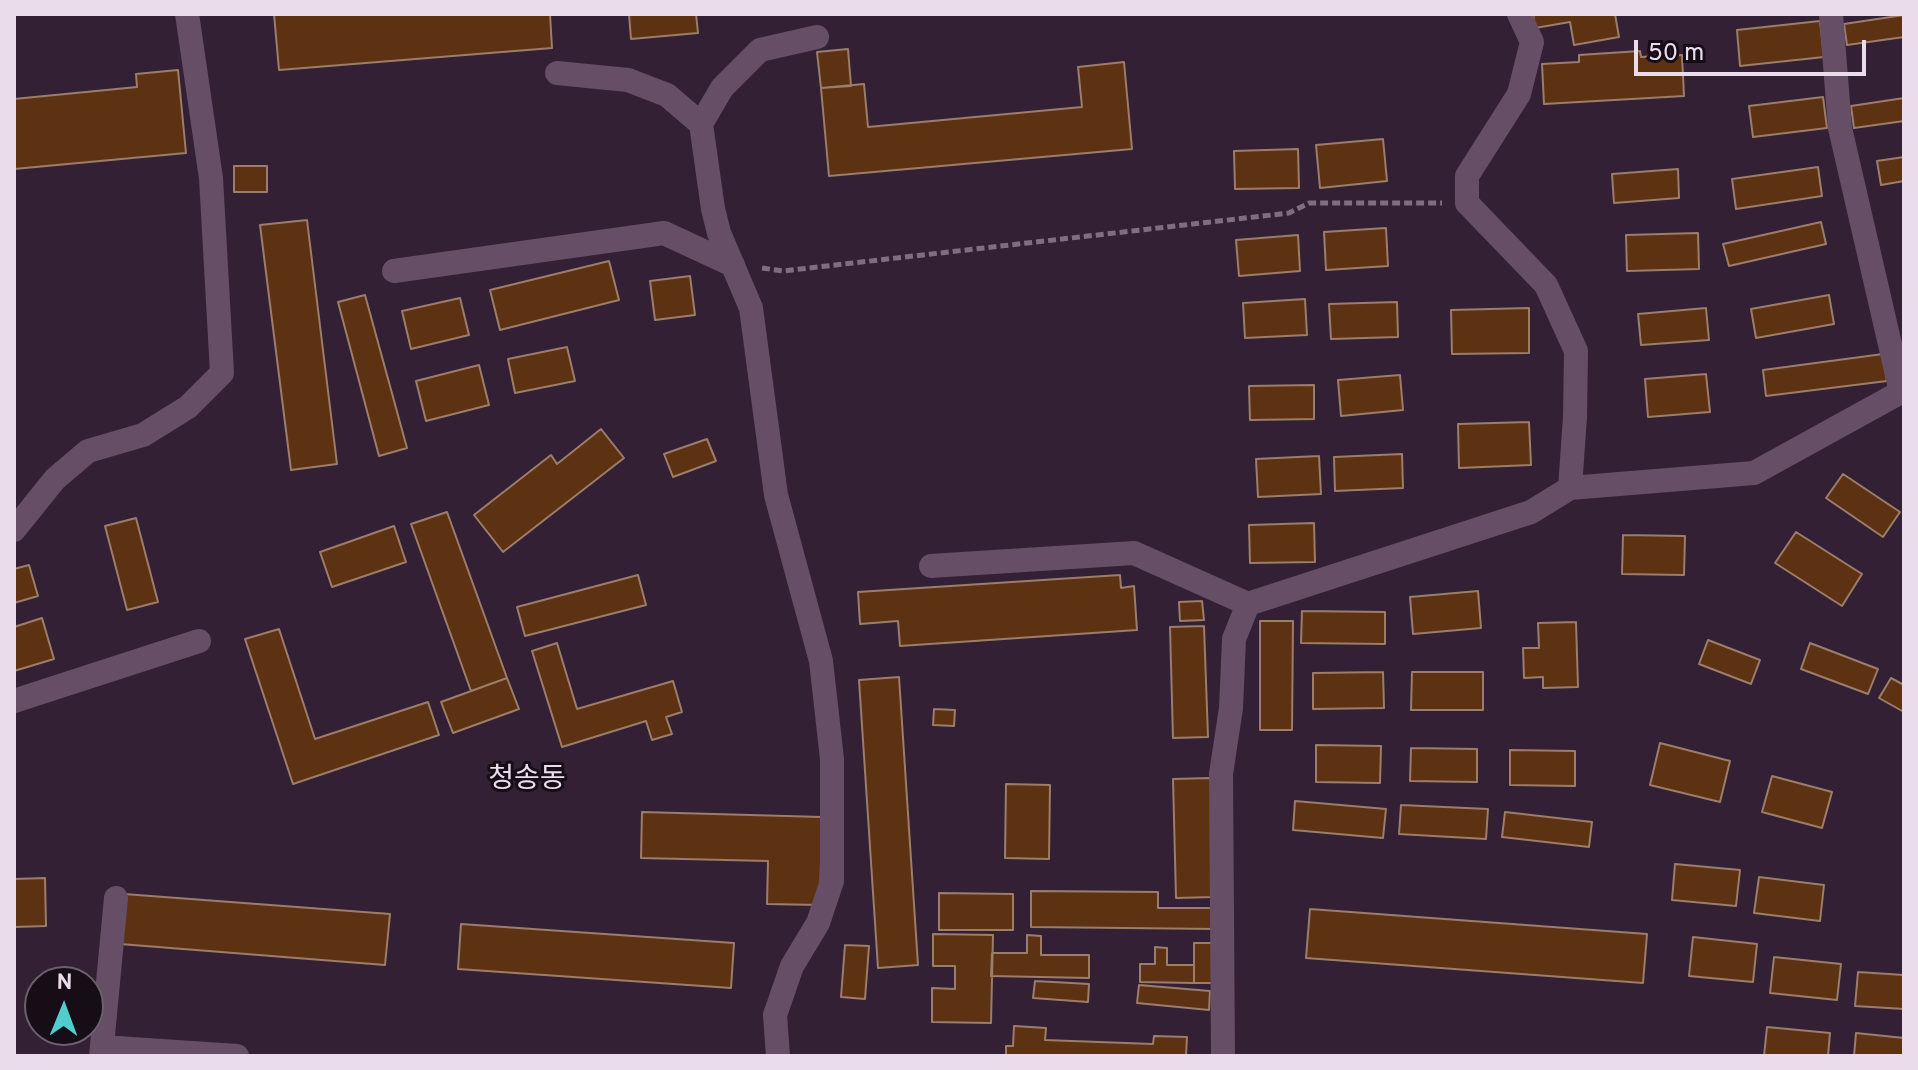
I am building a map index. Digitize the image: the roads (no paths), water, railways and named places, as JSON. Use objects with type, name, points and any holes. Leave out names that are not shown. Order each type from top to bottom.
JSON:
[{"type":"street","points":[[14,530],[55,479],[88,451],[143,435],[188,407],[222,373],[211,178],[187,14]]},
{"type":"street","points":[[1519,14],[1532,42],[1519,94],[1467,176],[1467,203],[1546,285],[1576,351],[1570,488]]},
{"type":"street","points":[[931,566],[1134,553],[1248,604],[1531,512],[1570,488],[1754,473],[1901,392],[1840,128],[1831,14]]},
{"type":"street","points":[[778,1056],[775,1015],[792,966],[818,923],[832,881],[832,759],[821,661],[776,495],[751,308],[719,233],[701,124],[722,88],[760,50],[817,37]]},
{"type":"street","points":[[557,73],[628,80],[667,95],[701,124]]},
{"type":"street","points":[[394,271],[664,233],[733,265]]},
{"type":"street","points":[[1223,1056],[1221,774],[1231,708],[1234,639],[1248,604]]},
{"type":"street","points":[[14,701],[199,641]]},
{"type":"street","points":[[116,898],[102,1051],[237,1056]]},
{"type":"district","name":"청송동","points":[[527,781]]}]
